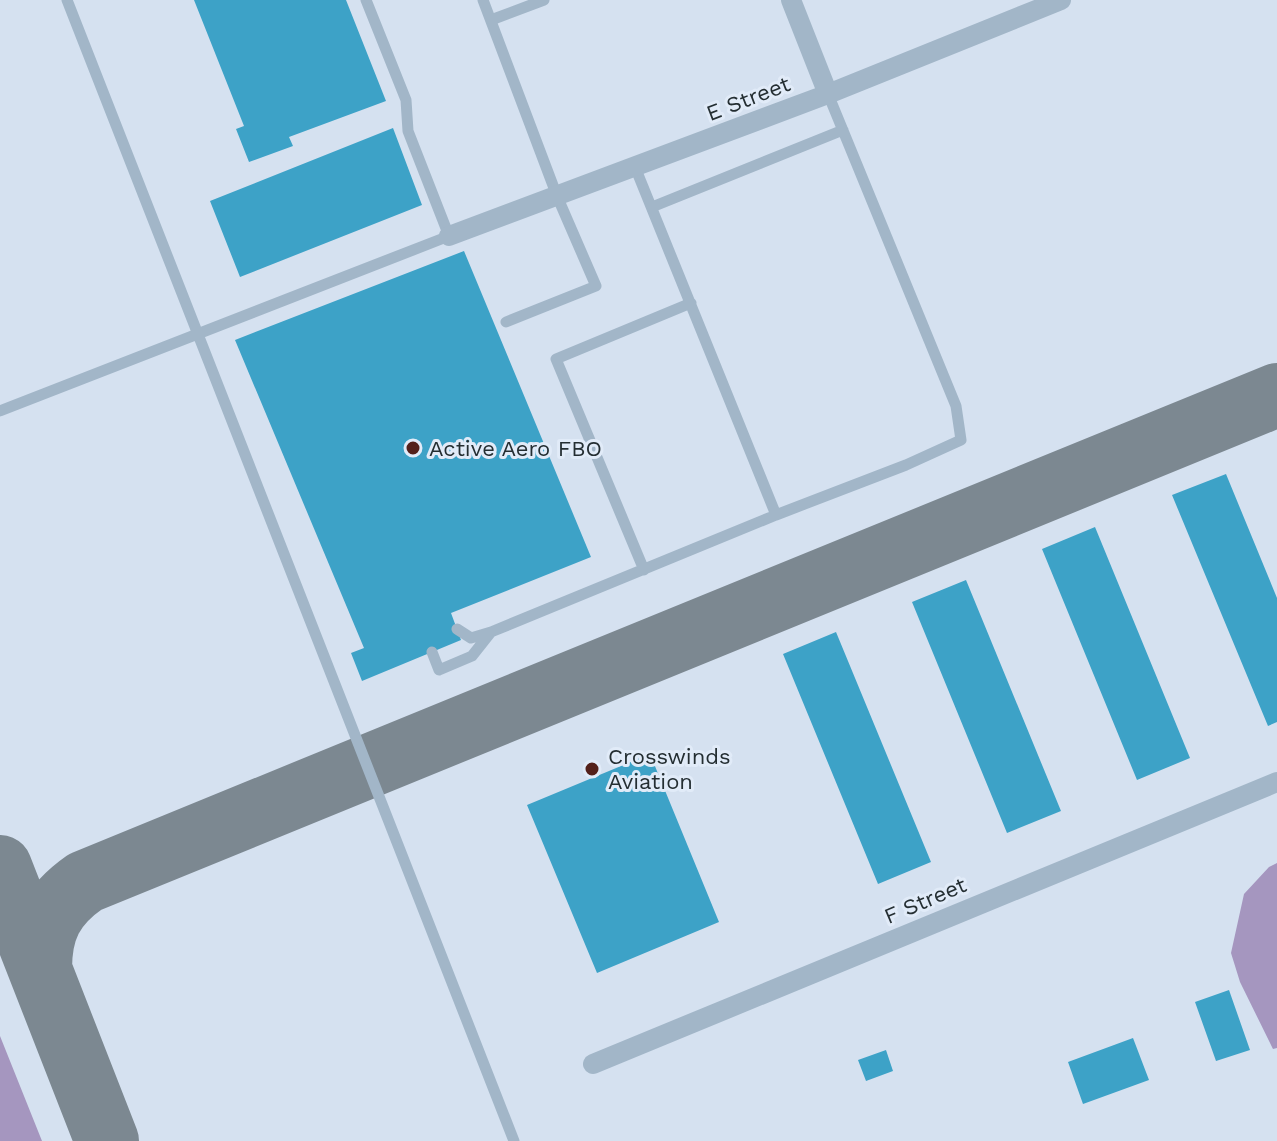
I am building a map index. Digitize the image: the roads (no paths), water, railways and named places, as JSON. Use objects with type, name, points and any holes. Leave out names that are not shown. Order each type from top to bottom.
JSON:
[{"type":"street","points":[[791,0],[828,94]]},
{"type":"street","name":"E Street","points":[[449,236],[828,94],[1061,0]]},
{"type":"street","name":"F Street","points":[[593,1064],[1277,782]]},
{"type":"lane","points":[[67,0],[514,1141]]},
{"type":"lane","points":[[0,411],[449,236],[408,131],[406,100],[366,0]]},
{"type":"lane","points":[[483,0],[557,196],[596,286],[506,322]]},
{"type":"lane","points":[[491,20],[544,0]]},
{"type":"lane","points":[[457,629],[471,638],[491,632],[961,440],[956,406],[828,94]]},
{"type":"lane","points":[[652,207],[843,130]]},
{"type":"lane","points":[[635,167],[776,515]]},
{"type":"lane","points":[[644,570],[556,359],[691,303]]},
{"type":"lane","points":[[432,652],[439,670],[472,656],[491,632]]},
{"type":"place","name":"Active Aero FBO","points":[[413,448]]},
{"type":"place","name":"Crosswinds Aviation","points":[[592,769]]}]
